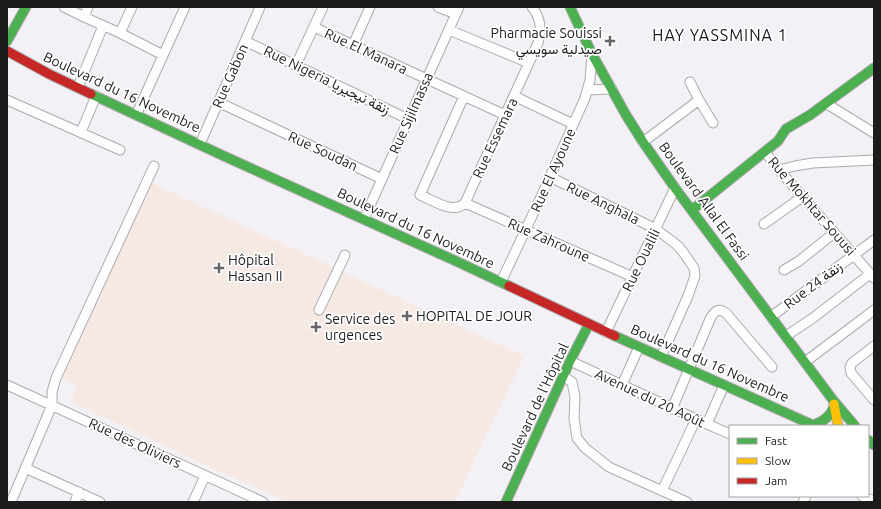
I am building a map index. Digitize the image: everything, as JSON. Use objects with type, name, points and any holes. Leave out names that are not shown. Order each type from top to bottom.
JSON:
[{"type":"street","points":[[7,41],[26,7]]},
{"type":"street","points":[[64,7],[163,55]]},
{"type":"street","points":[[84,17],[88,7]]},
{"type":"street","points":[[120,33],[132,7]]},
{"type":"street","points":[[136,115],[185,7]]},
{"type":"street","name":"Rue Gabon","points":[[200,144],[260,7]]},
{"type":"street","points":[[296,66],[323,7]]},
{"type":"street","points":[[353,45],[370,7]]},
{"type":"street","points":[[438,7],[457,11]]},
{"type":"street","name":"Rue Essemara","points":[[465,203],[540,37],[539,19],[532,7]]},
{"type":"street","name":"Boulevard Allal El Fassi","points":[[570,7],[592,54],[612,89],[644,142],[675,188],[772,316],[834,404],[852,424]]},
{"type":"street","name":"Rue Sijilmassa","points":[[364,219],[457,11]]},
{"type":"street","points":[[78,87],[103,26]]},
{"type":"street","name":"Rue El Manara","points":[[314,27],[505,115]]},
{"type":"street","points":[[449,30],[528,63]]},
{"type":"street","name":"Rue Nigeria زنقة نيجيريا","points":[[245,41],[408,119]]},
{"type":"street","name":"Boulevard du 16 Novembre","points":[[7,51],[49,74],[136,115],[501,282],[606,332],[689,368],[812,425]]},
{"type":"street","name":"Rue El Ayoune","points":[[501,282],[550,178],[588,90],[592,54]]},
{"type":"street","points":[[778,141],[793,135],[830,106],[874,68]]},
{"type":"street","points":[[692,210],[778,141],[786,129],[810,115],[830,106],[874,76]]},
{"type":"street","points":[[690,82],[713,123]]},
{"type":"street","points":[[588,90],[612,89]]},
{"type":"street","points":[[81,132],[96,96]]},
{"type":"street","points":[[464,96],[420,195],[450,208],[458,208],[465,203]]},
{"type":"street","points":[[514,96],[573,124]]},
{"type":"street","points":[[7,100],[120,150]]},
{"type":"street","points":[[644,142],[700,100]]},
{"type":"street","name":"Rue Soudan","points":[[218,102],[382,179]]},
{"type":"street","points":[[830,106],[874,133]]},
{"type":"street","name":"Rue Mokhtar Souusi","points":[[765,152],[802,197],[872,276]]},
{"type":"street","points":[[779,170],[813,163],[874,160]]},
{"type":"street","points":[[10,502],[52,405],[52,392],[56,378],[154,166]]},
{"type":"street","name":"Rue Anghala","points":[[550,178],[656,229],[683,252],[694,268],[695,272],[693,283],[661,357]]},
{"type":"street","name":"Rue Oualili","points":[[606,332],[675,188]]},
{"type":"street","points":[[764,224],[802,197]]},
{"type":"street","name":"Rue Zahroune","points":[[465,203],[633,277]]},
{"type":"street","points":[[784,270],[799,261],[834,233]]},
{"type":"street","name":"Rue 24 زنقة","points":[[772,316],[874,240]]},
{"type":"street","points":[[319,310],[345,255]]},
{"type":"street","points":[[786,336],[872,276]]},
{"type":"street","points":[[672,408],[711,317],[714,312],[718,310],[722,310],[726,313],[772,367]]},
{"type":"street","points":[[805,362],[874,310]]},
{"type":"street","name":"Boulevard de l'Hôpital","points":[[506,502],[563,376],[589,324]]},
{"type":"street","points":[[874,346],[852,363],[850,370],[874,400]]},
{"type":"street","points":[[622,385],[639,347]]},
{"type":"street","name":"Avenue du 20 Août","points":[[570,361],[729,434]]},
{"type":"street","points":[[563,376],[572,382],[575,397],[574,419],[577,438],[585,448],[609,467],[687,502]]},
{"type":"street","name":"Rue des Oliviers","points":[[7,385],[263,502]]},
{"type":"street","points":[[707,424],[724,385]]},
{"type":"street","points":[[816,425],[826,421],[832,413],[834,404]]},
{"type":"street","name":"Boulevard Allal El Fassi","points":[[834,404],[838,425]]},
{"type":"street","points":[[662,491],[696,419]]},
{"type":"street","points":[[25,468],[100,502]]},
{"type":"street","points":[[193,502],[205,476]]},
{"type":"street","points":[[75,502],[79,492]]},
{"type":"street","points":[[864,497],[874,501]]},
{"type":"shaded area","name":"Hôpital Hassan II","points":[[145,180],[524,356],[455,502],[286,502],[71,402],[77,385],[53,373]]},
{"type":"traffic: fast","points":[[7,41],[26,7]]},
{"type":"traffic: fast","points":[[570,7],[592,54],[643,142],[675,188],[833,400],[854,425]]},
{"type":"traffic: fast","points":[[692,210],[778,141],[786,129],[810,115],[874,68]]},
{"type":"traffic: fast","points":[[91,94],[509,286]]},
{"type":"traffic: fast","points":[[506,502],[570,361],[589,324]]},
{"type":"traffic: fast","points":[[615,336],[813,425]]},
{"type":"traffic: fast","points":[[813,425],[826,419],[834,407]]},
{"type":"traffic: fast","points":[[869,441],[874,445]]},
{"type":"traffic: slow","points":[[834,404],[838,425]]},
{"type":"traffic: jam","points":[[7,51],[49,74],[91,94]]},
{"type":"traffic: jam","points":[[509,286],[615,336]]},
{"type":"place","name":"Pharmacie Souissi صيدلية سويسي","points":[[610,41]]},
{"type":"place","name":"Hôpital Hassan II","points":[[219,268]]},
{"type":"place","name":"HOPITAL DE JOUR","points":[[407,316]]},
{"type":"place","name":"Service des urgences","points":[[316,327]]},
{"type":"district","name":"HAY YASSMINA 1","points":[[720,35]]}]
